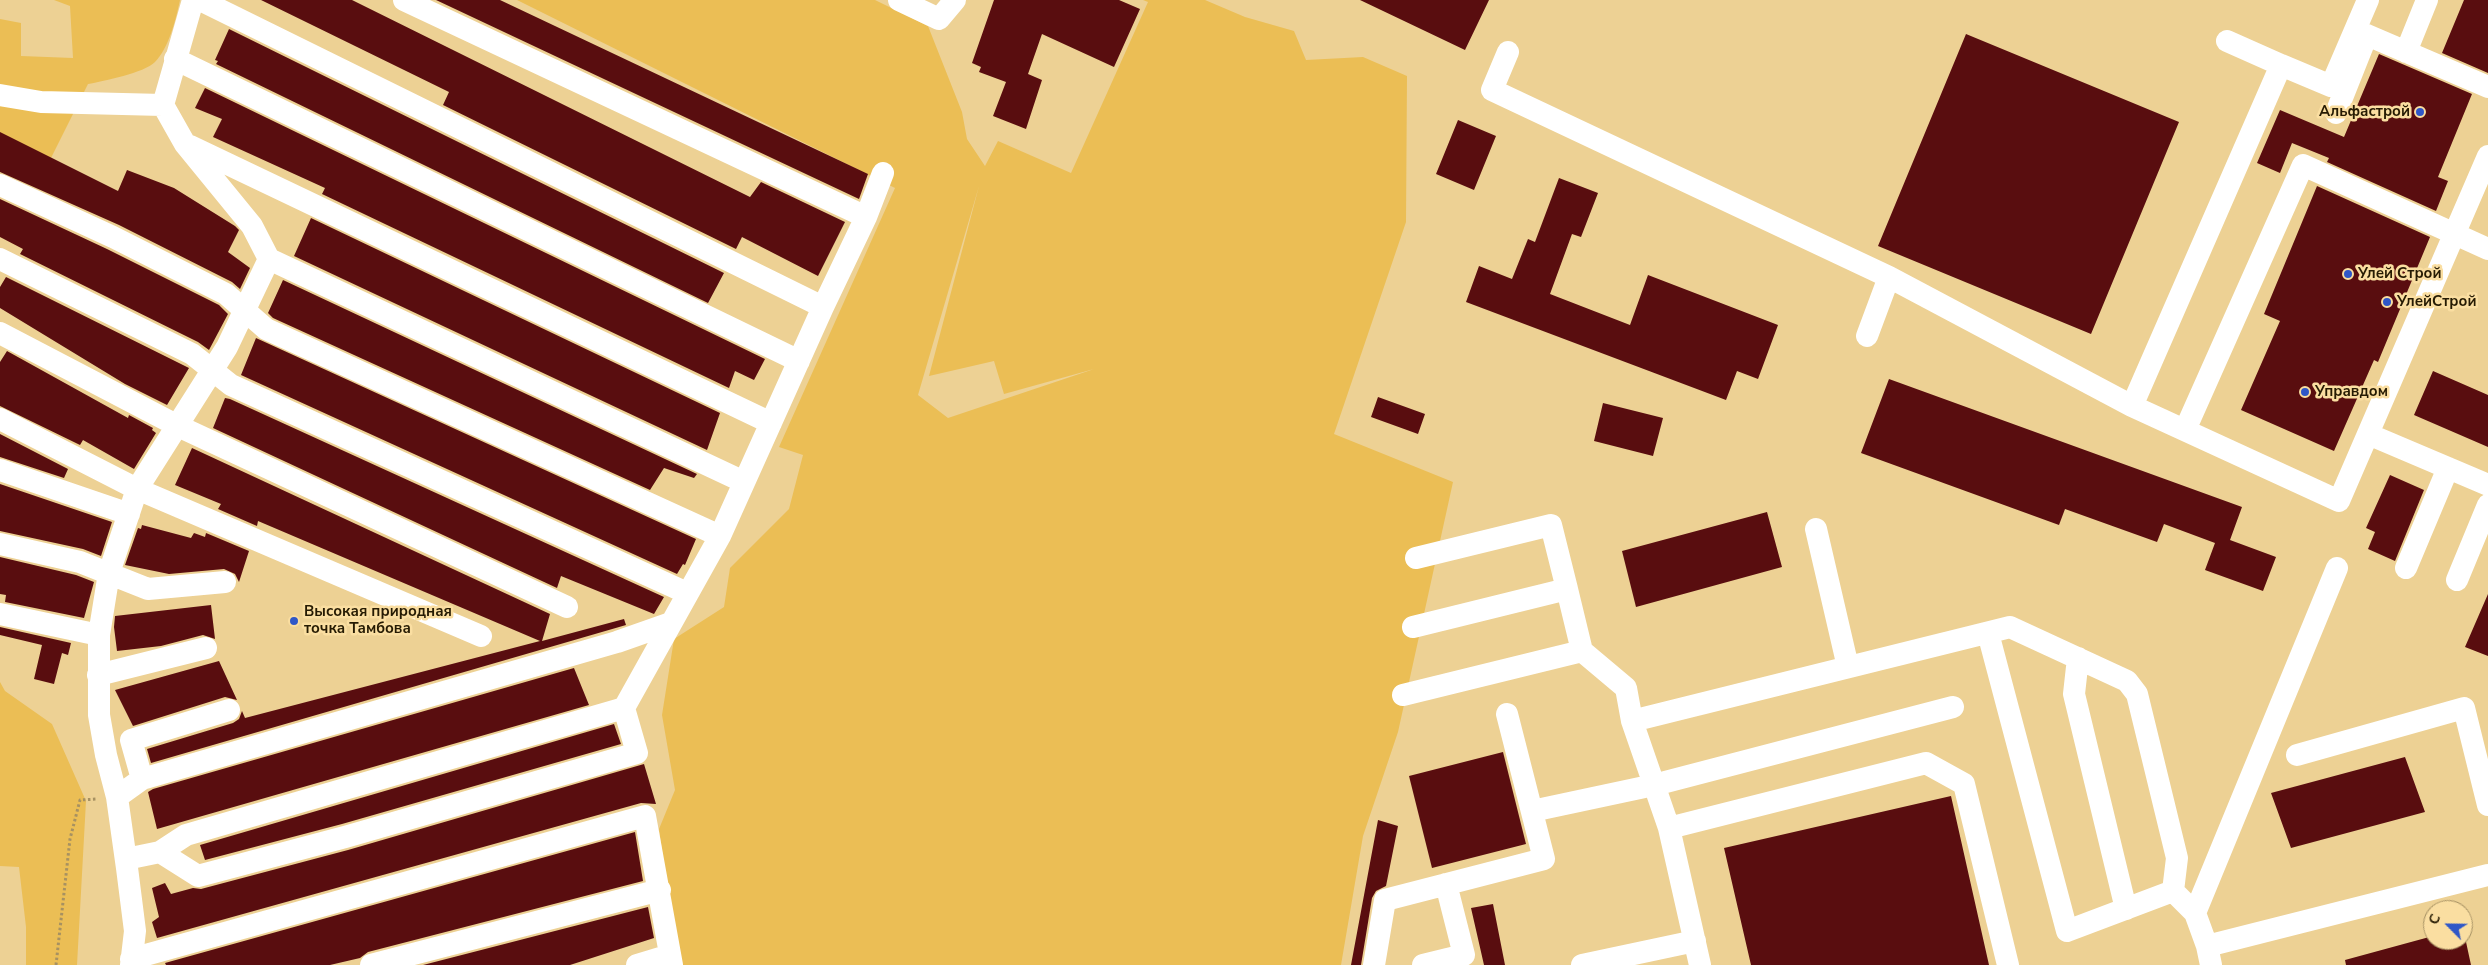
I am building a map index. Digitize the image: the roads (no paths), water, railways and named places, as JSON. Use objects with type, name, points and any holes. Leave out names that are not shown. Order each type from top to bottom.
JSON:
[{"type":"lane","points":[[193,0],[175,59],[164,105],[185,144],[252,226],[269,259],[744,482]]},
{"type":"lane","points":[[200,0],[823,307]]},
{"type":"lane","points":[[404,0],[866,217]]},
{"type":"lane","points":[[899,0],[939,19],[954,0]]},
{"type":"lane","points":[[2228,41],[2331,86],[2368,0]]},
{"type":"lane","points":[[2406,52],[2427,0]]},
{"type":"lane","points":[[2336,113],[2367,35],[2488,87]]},
{"type":"lane","points":[[1508,52],[1492,90],[1889,277],[2132,406],[2339,501],[2488,156]]},
{"type":"lane","points":[[175,59],[799,361]]},
{"type":"lane","points":[[2132,406],[2281,65]]},
{"type":"lane","points":[[0,95],[41,102],[164,105]]},
{"type":"lane","points":[[185,144],[771,423]]},
{"type":"lane","points":[[2185,430],[2304,165],[2488,249]]},
{"type":"lane","points":[[160,852],[198,876],[345,837],[636,753],[624,708],[720,536],[823,307],[866,217],[883,172]]},
{"type":"lane","points":[[0,185],[113,237],[226,294],[266,329],[720,536]]},
{"type":"lane","points":[[0,258],[192,354],[230,385],[687,593]]},
{"type":"lane","points":[[269,259],[245,311],[213,372],[138,489],[109,573],[99,635],[99,715],[106,755],[117,797],[126,858],[135,931],[131,962],[645,816],[660,890],[671,960],[637,965]]},
{"type":"lane","points":[[1866,336],[1889,277]]},
{"type":"lane","points":[[0,333],[178,426],[567,607]]},
{"type":"lane","points":[[0,419],[138,489],[481,636]]},
{"type":"lane","points":[[2368,434],[2488,485]]},
{"type":"lane","points":[[2406,568],[2448,468]]},
{"type":"lane","points":[[0,470],[129,514]]},
{"type":"lane","points":[[2457,580],[2488,505]]},
{"type":"lane","points":[[1416,558],[1551,525],[1582,651],[1626,688],[1632,721],[1669,828],[1700,965]]},
{"type":"lane","points":[[1816,529],[1848,668]]},
{"type":"lane","points":[[0,544],[80,562],[148,589],[225,582]]},
{"type":"lane","points":[[2195,913],[2338,568]]},
{"type":"lane","points":[[1413,627],[1567,589]]},
{"type":"lane","points":[[0,614],[99,635]]},
{"type":"lane","points":[[117,797],[142,779],[617,642],[671,624]]},
{"type":"lane","points":[[1632,721],[2010,627],[2127,681],[2137,694],[2177,858],[2173,891]]},
{"type":"lane","points":[[1988,633],[2067,931],[2173,891]]},
{"type":"lane","points":[[98,675],[206,648]]},
{"type":"lane","points":[[1403,695],[1582,651]]},
{"type":"lane","points":[[2078,658],[2074,694],[2126,908]]},
{"type":"lane","points":[[1532,811],[1654,785],[1953,707]]},
{"type":"lane","points":[[126,858],[160,852],[186,835],[624,708]]},
{"type":"lane","points":[[2297,755],[2464,708],[2488,805]]},
{"type":"lane","points":[[142,779],[131,740],[229,710]]},
{"type":"lane","points":[[1374,965],[1385,900],[1544,858],[1507,714]]},
{"type":"lane","points":[[1669,828],[1926,763],[1964,784],[2008,965]]},
{"type":"lane","points":[[2173,891],[2195,913],[2209,955],[2488,874]]},
{"type":"lane","points":[[1423,965],[1464,955],[1446,884]]},
{"type":"lane","points":[[371,965],[660,890]]},
{"type":"lane","points":[[1582,965],[1695,941]]},
{"type":"place","name":"Альфастрой","points":[[2420,112]]},
{"type":"place","name":"Улей Строй","points":[[2348,274]]},
{"type":"place","name":"УлейСтрой","points":[[2387,302]]},
{"type":"place","name":"Управдом","points":[[2305,392]]},
{"type":"place","name":"Высокая природная точка Тамбова","points":[[294,621]]}]
